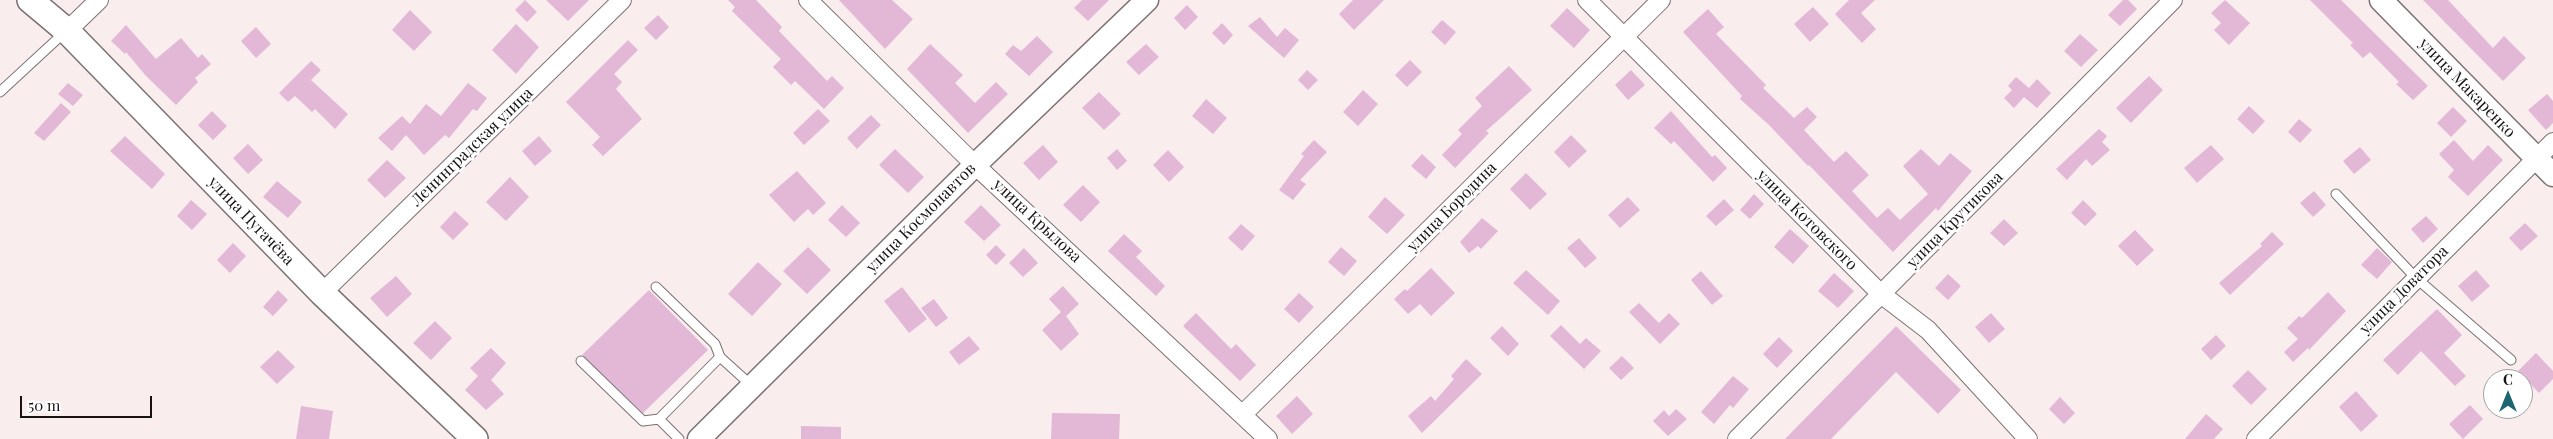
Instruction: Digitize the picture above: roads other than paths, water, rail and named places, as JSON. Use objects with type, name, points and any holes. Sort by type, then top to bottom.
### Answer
[{"type":"main road","name":"улица Пугачёва","points":[[30,0],[67,31],[322,294],[474,439]]},
{"type":"street","points":[[67,31],[99,0]]},
{"type":"street","name":"Ленинградская улица","points":[[322,294],[622,0]]},
{"type":"street","name":"улица Крылова","points":[[808,0],[976,165],[1268,439]]},
{"type":"street","name":"улица Космонавтов","points":[[699,439],[976,165],[1147,0]]},
{"type":"street","name":"улица Котовского","points":[[1587,0],[1881,294],[1928,330],[2028,439]]},
{"type":"street","name":"улица Бородина","points":[[1243,414],[1661,0]]},
{"type":"street","name":"улица Крутикова","points":[[1737,439],[2173,0]]},
{"type":"street","name":"улица Макаренко","points":[[2381,0],[2553,175]]},
{"type":"street","name":"улица Доватора","points":[[2256,439],[2553,142]]},
{"type":"lane","points":[[0,92],[67,31]]},
{"type":"lane","points":[[2336,194],[2416,278],[2511,360]]},
{"type":"lane","points":[[656,287],[715,344],[720,357],[752,386]]},
{"type":"lane","points":[[581,361],[643,421],[659,419],[720,357]]},
{"type":"lane","points":[[659,419],[679,439]]}]
